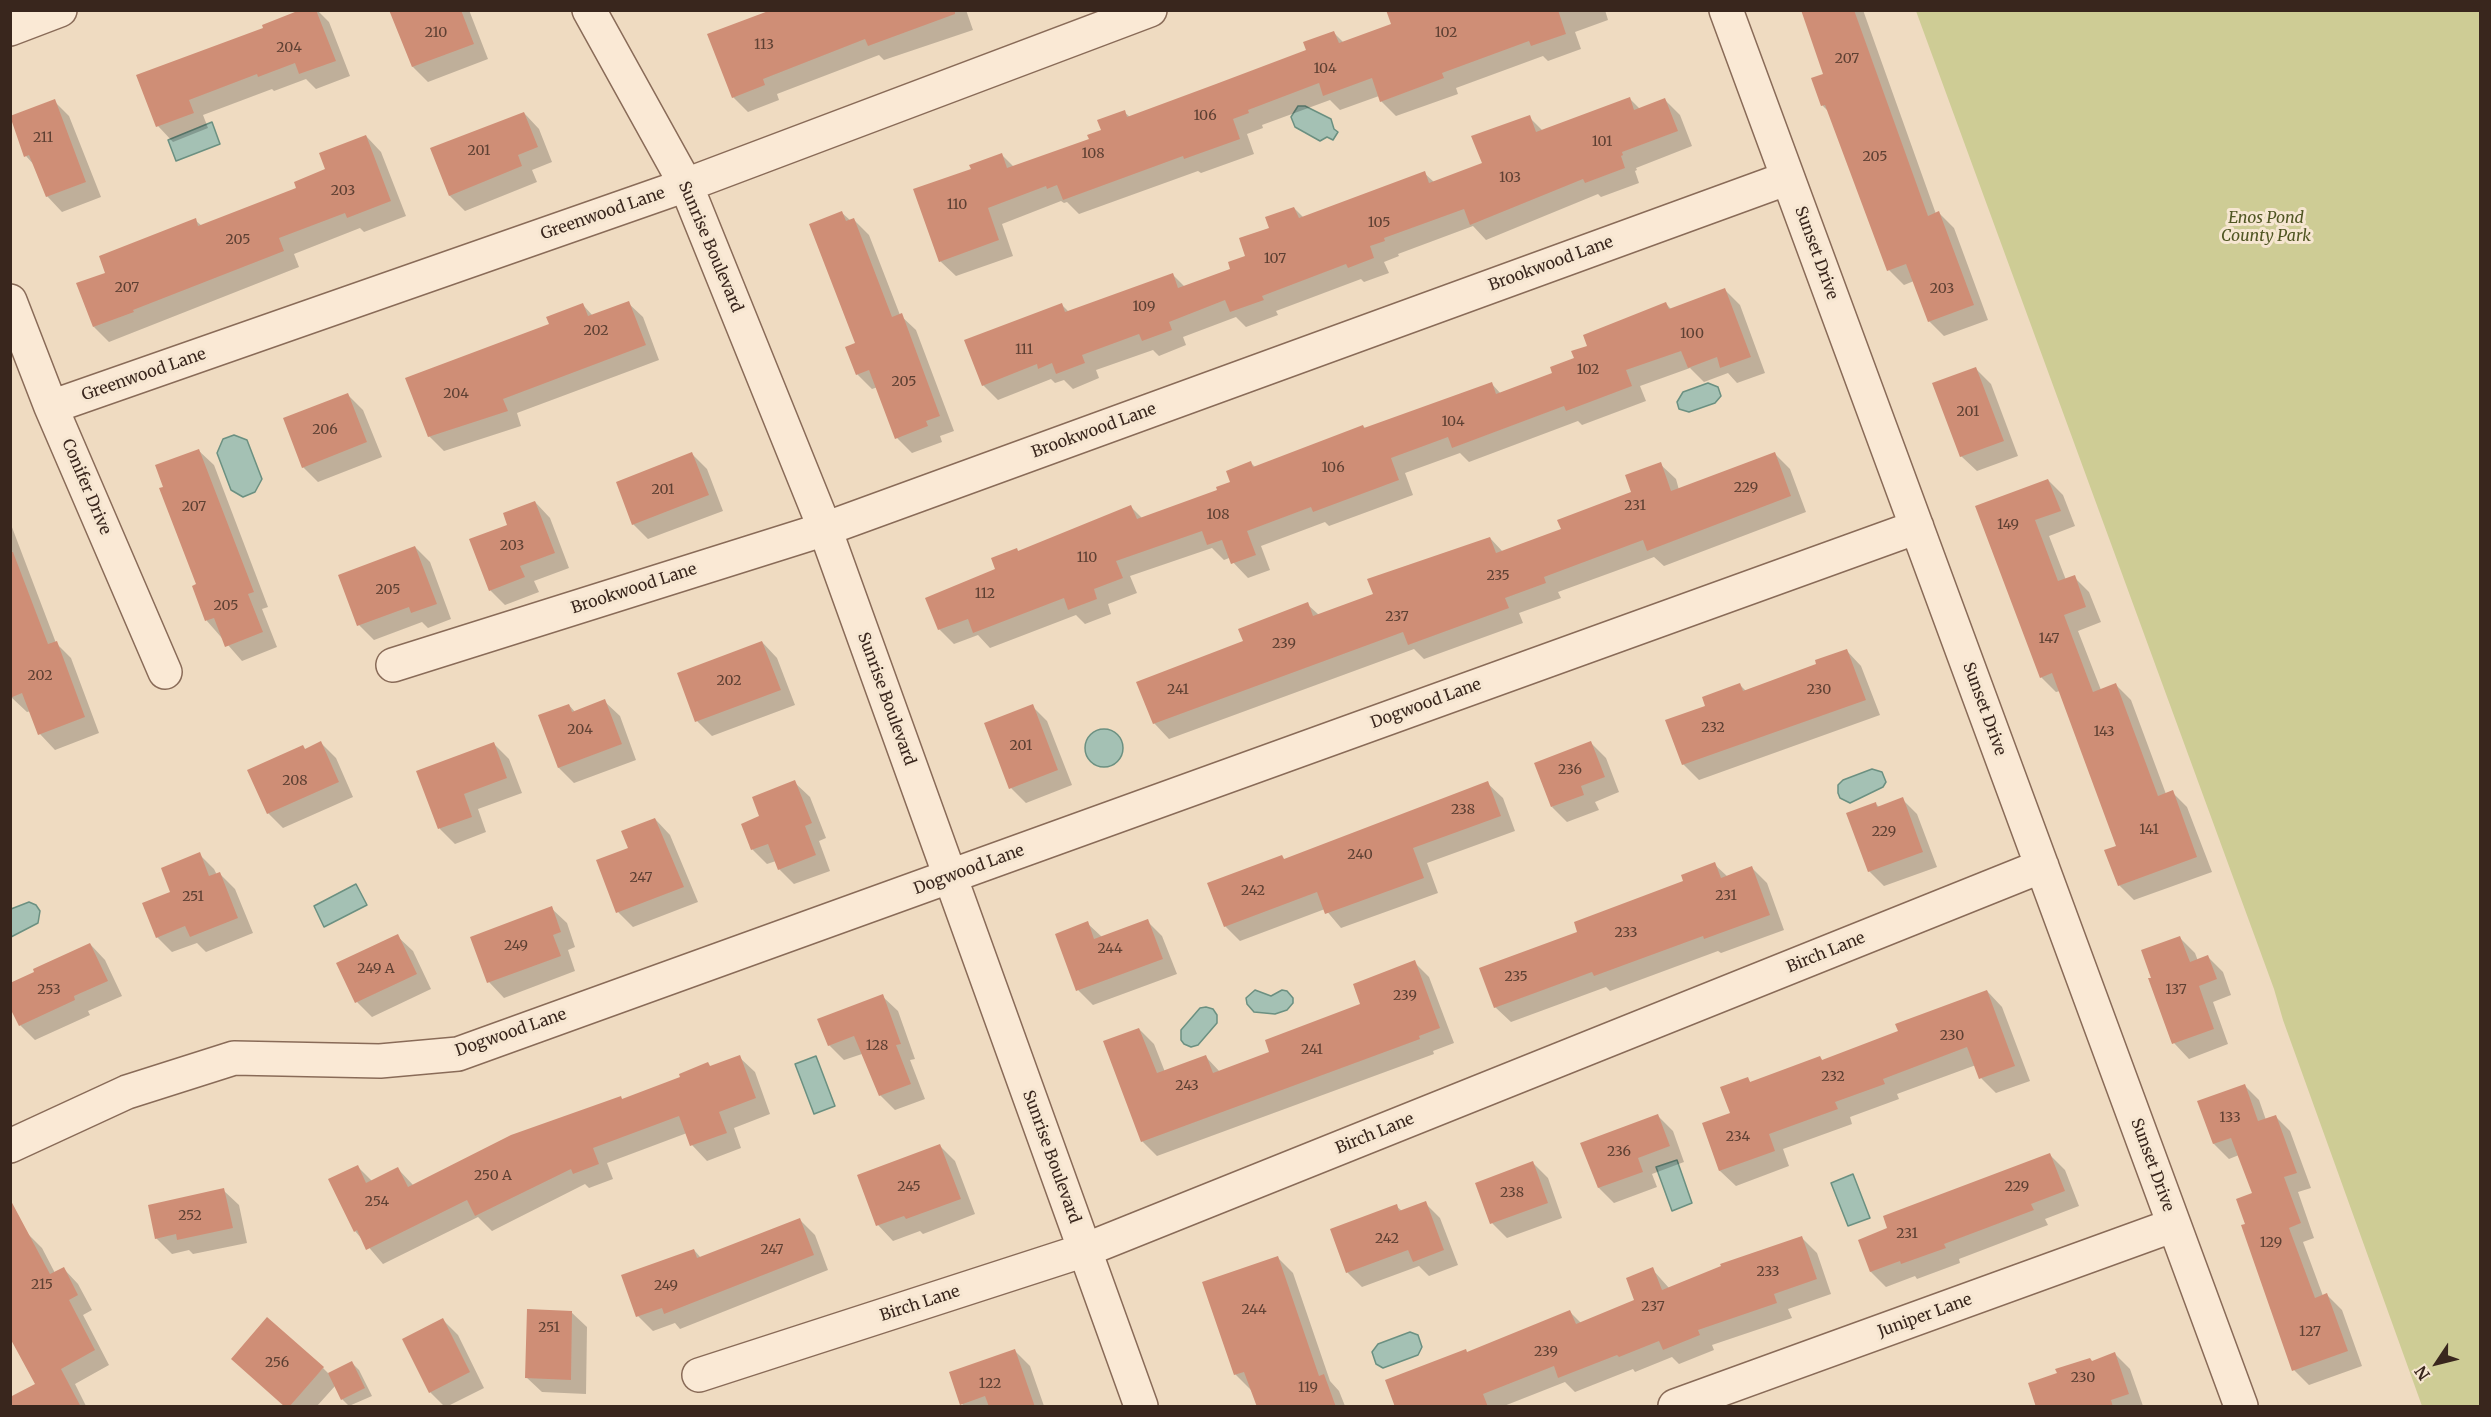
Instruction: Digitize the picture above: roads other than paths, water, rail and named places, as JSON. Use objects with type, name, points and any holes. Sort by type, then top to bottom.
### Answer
[{"type":"street","points":[[10,29],[60,10]]},
{"type":"street","name":"Sunrise Boulevard","points":[[589,10],[686,185],[825,529],[1141,1407]]},
{"type":"street","name":"Greenwood Lane","points":[[51,407],[686,185],[1150,10]]},
{"type":"street","name":"Sunset Drive","points":[[1726,10],[2241,1407]]},
{"type":"street","name":"Brookwood Lane","points":[[393,665],[825,529],[1788,178]]},
{"type":"street","name":"Conifer Drive","points":[[10,301],[51,407],[165,672]]},
{"type":"street","name":"Dogwood Lane","points":[[10,1146],[127,1092],[234,1059],[380,1061],[458,1054],[1917,526]]},
{"type":"street","name":"Birch Lane","points":[[699,1375],[1084,1250],[2042,866]]},
{"type":"street","name":"Juniper Lane","points":[[1675,1407],[2174,1225]]},
{"type":"park label","name":"Enos Pond County Park","points":[[2266,227]]}]
